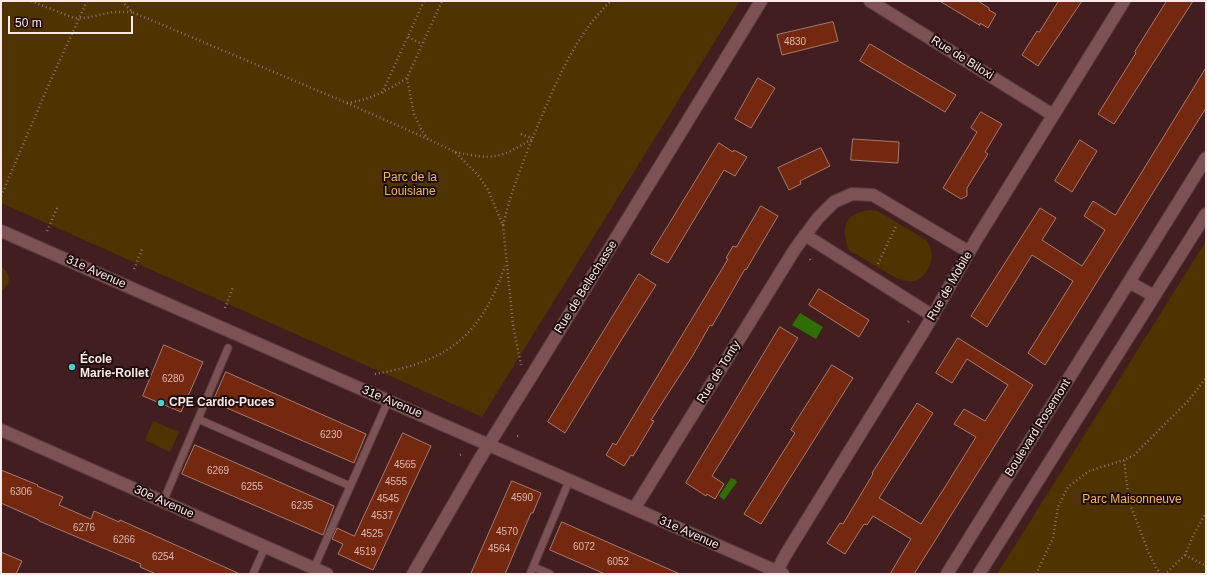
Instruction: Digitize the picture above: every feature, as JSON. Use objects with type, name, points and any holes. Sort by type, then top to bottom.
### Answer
[{"type":"street","name":"Rue de Bellechasse","points":[[413,574],[488,444],[761,1]]},
{"type":"street","name":"Rue de Biloxi","points":[[870,1],[1053,115]]},
{"type":"street","name":"Rue de Mobile","points":[[780,572],[786,554],[933,316],[969,252],[1124,1]]},
{"type":"street","name":"Boulevard Rosemont","points":[[947,574],[1206,158]]},
{"type":"street","name":"Rue de Tonty","points":[[634,509],[805,235],[818,218],[834,202],[852,194],[873,195],[969,252]]},
{"type":"street","points":[[979,574],[1206,214]]},
{"type":"street","name":"31e Avenue","points":[[1,231],[488,444],[569,481],[780,572]]},
{"type":"street","points":[[805,235],[933,316]]},
{"type":"street","points":[[1129,282],[1154,296]]},
{"type":"street","name":"30e Avenue","points":[[1,430],[327,574]]},
{"type":"lane","points":[[163,502],[228,348]]},
{"type":"lane","points":[[314,568],[388,401]]},
{"type":"lane","points":[[198,419],[350,486]]},
{"type":"lane","points":[[530,574],[569,481]]},
{"type":"lane","points":[[253,574],[265,547]]},
{"type":"lane","points":[[533,566],[550,574]]},
{"type":"path","points":[[31,1],[74,18],[113,12],[132,12],[347,103],[454,152],[492,158],[510,152],[532,138]]},
{"type":"path","points":[[1,196],[49,84],[87,1]]},
{"type":"path","points":[[122,1],[132,12]]},
{"type":"path","points":[[382,93],[424,1]]},
{"type":"path","points":[[428,139],[422,131],[414,114],[407,78],[442,1]]},
{"type":"path","points":[[522,365],[513,325],[506,264],[503,225],[508,203],[532,138],[570,56],[593,21],[611,1]]},
{"type":"path","points":[[408,37],[422,44]]},
{"type":"path","points":[[347,103],[367,99],[382,93],[407,78]]},
{"type":"path","points":[[521,134],[532,138]]},
{"type":"path","points":[[454,152],[478,175],[488,190],[503,225]]},
{"type":"path","points":[[47,231],[58,206]]},
{"type":"path","points":[[877,267],[897,223]]},
{"type":"path","points":[[134,269],[143,247]]},
{"type":"path","points":[[374,374],[422,362],[443,353],[464,338],[490,303],[506,264]]},
{"type":"path","points":[[224,308],[233,287]]},
{"type":"path","points":[[1036,574],[1053,538],[1058,507],[1068,487],[1089,471],[1124,460],[1134,455],[1188,401],[1206,378]]},
{"type":"path","points":[[1124,460],[1129,501],[1148,552],[1156,568],[1161,574]]},
{"type":"path","points":[[1167,572],[1185,555],[1206,512]]},
{"type":"path","points":[[1185,555],[1206,566]]},
{"type":"green space","name":"Parc de la Louisiane","points":[[1,1],[740,1],[482,417],[1,203]]},
{"type":"green space","points":[[869,210],[878,211],[926,240],[930,246],[932,256],[929,267],[924,275],[918,280],[904,281],[890,275],[849,250],[845,235],[846,223],[854,215]]},
{"type":"green space","name":"Parc Maisonneuve","points":[[1206,241],[1206,574],[997,574]]},
{"type":"green space","points":[[1,266],[7,272],[9,279],[5,288],[1,291]]},
{"type":"green space","points":[[153,421],[179,432],[170,452],[145,440]]},
{"type":"shaded area","points":[[800,313],[823,327],[816,339],[792,325]]},
{"type":"shaded area","points":[[731,478],[737,482],[724,500],[719,496]]},
{"type":"building","points":[[940,1],[978,1],[996,14],[988,28],[980,23],[980,25]]},
{"type":"building","points":[[1059,1],[1082,1],[1038,66],[1022,55]]},
{"type":"building","points":[[1167,1],[1193,1],[1114,124],[1098,114]]},
{"type":"building","points":[[833,22],[838,41],[782,55],[777,35]]},
{"type":"building","points":[[870,44],[956,95],[945,112],[860,61]]},
{"type":"building","points":[[1206,68],[1206,108],[1045,365],[1028,353],[1073,281],[1032,255],[987,327],[971,316],[1040,208],[1056,218],[1042,240],[1082,266],[1105,230],[1084,216],[1093,201],[1115,215]]},
{"type":"building","points":[[758,78],[775,88],[751,128],[735,119]]},
{"type":"building","points":[[981,112],[1002,124],[985,152],[988,154],[967,188],[967,196],[961,199],[943,188],[977,132],[971,128]]},
{"type":"building","points":[[853,139],[899,142],[898,163],[851,160]]},
{"type":"building","points":[[1080,140],[1097,151],[1072,192],[1055,181]]},
{"type":"building","points":[[719,143],[733,152],[734,150],[747,157],[735,176],[724,170],[668,263],[651,254]]},
{"type":"building","points":[[821,148],[830,166],[800,181],[801,184],[789,190],[778,168]]},
{"type":"building","points":[[761,206],[778,216],[712,326],[710,325],[693,355],[651,420],[654,421],[633,456],[631,455],[624,466],[606,455],[613,443],[616,445],[728,259],[726,258],[733,246],[736,247]]},
{"type":"building","points":[[639,274],[656,285],[565,433],[548,422]]},
{"type":"building","points":[[819,289],[869,320],[859,337],[809,305]]},
{"type":"building","points":[[780,327],[798,338],[712,476],[724,484],[715,499],[707,494],[706,496],[686,483]]},
{"type":"building","points":[[958,338],[1033,385],[914,574],[890,574],[911,539],[873,516],[867,525],[864,524],[845,554],[827,543],[840,523],[843,524],[873,474],[872,473],[917,403],[933,413],[879,498],[921,524],[945,487],[976,437],[954,424],[964,409],[985,421],[1008,385],[967,359],[952,383],[936,373]]},
{"type":"building","points":[[164,345],[203,362],[181,412],[143,396]]},
{"type":"building","points":[[832,365],[853,378],[761,524],[744,514],[795,433],[791,430]]},
{"type":"building","points":[[226,372],[366,434],[354,463],[213,402]]},
{"type":"building","points":[[403,433],[431,446],[373,570],[338,554],[343,544],[332,539],[337,528],[354,536]]},
{"type":"building","points":[[195,445],[334,506],[323,535],[182,474]]},
{"type":"building","points":[[1,470],[63,497],[59,505],[91,519],[94,511],[119,522],[120,520],[240,574],[156,574],[140,567],[141,564],[39,521],[1,503]]},
{"type":"building","points":[[512,481],[541,493],[533,513],[531,513],[505,574],[471,574]]},
{"type":"building","points":[[562,522],[680,574],[605,574],[550,550]]},
{"type":"building","points":[[1,552],[22,561],[16,574],[1,574]]},
{"type":"place","name":"École Marie-Rollet","points":[[72,367]]},
{"type":"place","name":"CPE Cardio-Puces","points":[[161,403]]}]
